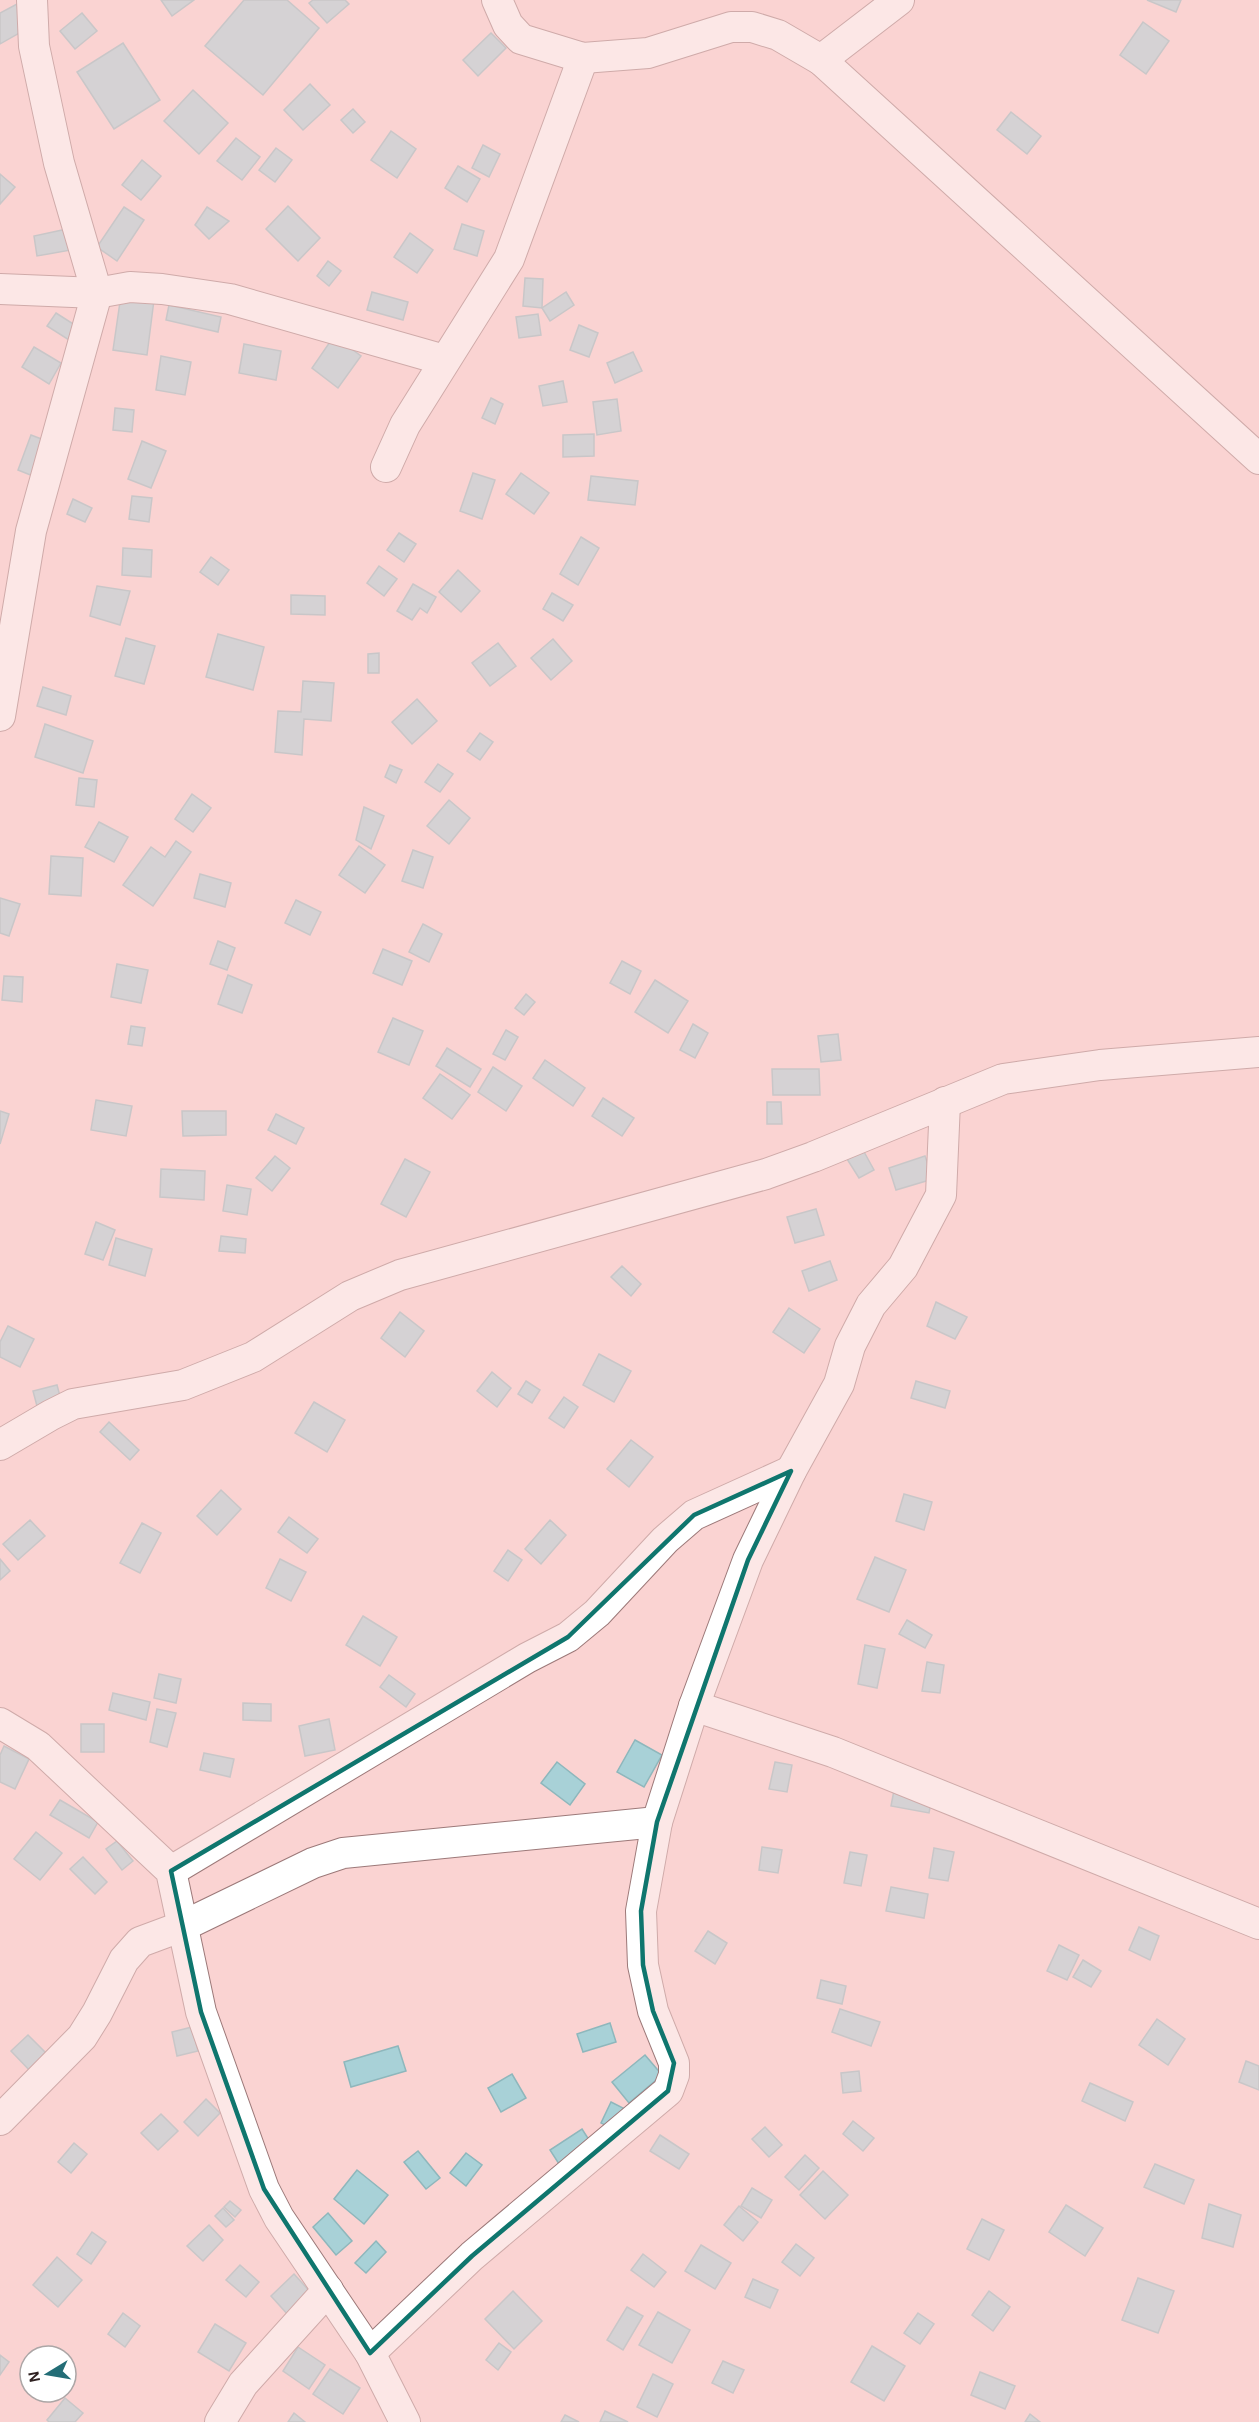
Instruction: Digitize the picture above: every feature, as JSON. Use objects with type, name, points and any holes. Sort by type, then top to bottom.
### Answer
[{"type":"street","points":[[0,716],[31,531],[97,293],[58,163],[34,46],[32,0]]},
{"type":"street","points":[[497,0],[508,25],[521,39],[583,58],[648,53],[731,27],[752,27],[778,35],[821,60],[1259,459]]},
{"type":"street","points":[[821,60],[899,0]]},
{"type":"street","points":[[386,467],[405,425],[509,259],[583,58]]},
{"type":"street","points":[[0,289],[97,293],[130,287],[162,289],[230,300],[444,360]]},
{"type":"street","points":[[0,1445],[74,1404],[183,1385],[253,1357],[350,1296],[400,1275],[766,1174],[813,1158],[1003,1079],[1054,1070],[1259,1052]]},
{"type":"street","points":[[370,2353],[472,2256],[668,2091],[674,2075],[674,2063],[653,2011],[643,1965],[641,1911],[657,1822],[694,1706],[748,1560],[839,1384],[850,1346],[871,1305],[903,1268],[941,1195],[945,1102]]},
{"type":"street","points":[[171,1871],[526,1658],[568,1637],[597,1613],[665,1540],[694,1515],[792,1471]]},
{"type":"street","points":[[694,1706],[833,1752],[1259,1924]]},
{"type":"street","points":[[0,1723],[38,1746],[171,1871],[207,2033],[264,2189],[279,2217],[370,2353],[405,2422]]},
{"type":"street","points":[[0,2120],[82,2037],[124,1960],[140,1942],[183,1926],[313,1863],[343,1853],[657,1822]]},
{"type":"street","points":[[220,2422],[243,2384],[328,2290]]},
{"type":"highlighted area","points":[[791,1471],[748,1560],[657,1822],[641,1911],[643,1965],[653,2011],[674,2063],[668,2091],[472,2256],[370,2353],[264,2189],[201,2012],[171,1871],[568,1637],[694,1515]]},
{"type":"building","points":[[161,0],[194,0],[172,16]]},
{"type":"building","points":[[244,0],[287,0],[319,28],[263,95],[205,46]]},
{"type":"building","points":[[313,0],[345,0],[349,4],[327,23],[309,3]]},
{"type":"building","points":[[1147,0],[1181,0],[1176,12]]},
{"type":"building","points":[[17,4],[30,27],[0,44],[0,13]]},
{"type":"building","points":[[82,13],[97,31],[75,49],[60,31]]},
{"type":"building","points":[[1143,22],[1169,41],[1146,74],[1120,55]]},
{"type":"building","points":[[491,33],[506,48],[478,76],[463,60]]},
{"type":"building","points":[[123,43],[160,100],[114,129],[77,72]]},
{"type":"building","points":[[310,84],[330,105],[303,130],[284,110]]},
{"type":"building","points":[[193,90],[228,123],[199,154],[164,121]]},
{"type":"building","points":[[353,109],[365,122],[353,133],[341,120]]},
{"type":"building","points":[[1011,112],[1041,136],[1027,154],[997,130]]},
{"type":"building","points":[[391,131],[416,149],[397,178],[371,160]]},
{"type":"building","points":[[236,138],[260,157],[242,180],[217,161]]},
{"type":"building","points":[[483,145],[500,154],[489,177],[472,168]]},
{"type":"building","points":[[276,148],[292,160],[275,182],[259,170]]},
{"type":"building","points":[[142,160],[161,176],[141,200],[122,185]]},
{"type":"building","points":[[458,166],[480,179],[467,202],[445,188]]},
{"type":"building","points":[[0,174],[15,187],[0,204]]},
{"type":"building","points":[[288,206],[320,238],[298,261],[266,229]]},
{"type":"building","points":[[124,207],[144,220],[117,261],[97,247]]},
{"type":"building","points":[[207,207],[229,221],[209,239],[195,225]]},
{"type":"building","points":[[462,224],[484,231],[477,256],[454,249]]},
{"type":"building","points":[[67,229],[71,250],[37,256],[34,236]]},
{"type":"building","points":[[410,233],[433,250],[417,273],[394,257]]},
{"type":"building","points":[[328,261],[341,271],[329,286],[317,276]]},
{"type":"building","points":[[525,278],[543,279],[542,308],[523,306]]},
{"type":"building","points":[[372,292],[408,302],[403,320],[367,310]]},
{"type":"building","points":[[566,292],[574,305],[550,321],[542,308]]},
{"type":"building","points":[[121,295],[154,300],[147,355],[113,350]]},
{"type":"building","points":[[169,305],[221,317],[218,332],[166,320]]},
{"type":"building","points":[[56,313],[78,327],[69,340],[47,326]]},
{"type":"building","points":[[538,314],[541,335],[519,338],[516,317]]},
{"type":"building","points":[[579,325],[598,333],[589,357],[570,350]]},
{"type":"building","points":[[334,336],[361,356],[338,388],[312,368]]},
{"type":"building","points":[[244,344],[281,351],[276,380],[239,373]]},
{"type":"building","points":[[34,347],[61,363],[49,384],[22,367]]},
{"type":"building","points":[[633,352],[642,371],[615,383],[607,363]]},
{"type":"building","points":[[161,356],[191,362],[185,395],[156,390]]},
{"type":"building","points":[[563,381],[567,402],[543,406],[539,386]]},
{"type":"building","points":[[491,398],[503,404],[495,424],[482,418]]},
{"type":"building","points":[[617,399],[621,431],[597,435],[593,402]]},
{"type":"building","points":[[115,408],[134,410],[132,432],[113,430]]},
{"type":"building","points":[[594,434],[594,456],[563,457],[563,435]]},
{"type":"building","points":[[31,435],[52,443],[38,478],[18,470]]},
{"type":"building","points":[[142,441],[166,451],[151,488],[128,479]]},
{"type":"building","points":[[473,473],[495,480],[482,519],[460,511]]},
{"type":"building","points":[[521,473],[549,493],[534,514],[506,494]]},
{"type":"building","points":[[591,476],[638,481],[635,505],[588,500]]},
{"type":"building","points":[[132,496],[152,498],[149,522],[129,519]]},
{"type":"building","points":[[73,499],[92,508],[85,522],[67,514]]},
{"type":"building","points":[[399,533],[416,544],[404,562],[387,550]]},
{"type":"building","points":[[581,537],[599,548],[578,585],[560,574]]},
{"type":"building","points":[[123,548],[152,550],[151,577],[122,575]]},
{"type":"building","points":[[211,557],[229,570],[218,585],[200,572]]},
{"type":"building","points":[[379,566],[397,579],[384,596],[367,583]]},
{"type":"building","points":[[458,570],[480,591],[461,612],[439,592]]},
{"type":"building","points":[[413,584],[436,597],[427,613],[420,608],[412,620],[397,611]]},
{"type":"building","points":[[97,586],[130,591],[120,625],[90,616]]},
{"type":"building","points":[[552,593],[573,605],[563,621],[543,609]]},
{"type":"building","points":[[291,595],[325,596],[325,615],[291,614]]},
{"type":"building","points":[[218,634],[264,647],[253,690],[206,677]]},
{"type":"building","points":[[126,638],[155,646],[144,684],[115,676]]},
{"type":"building","points":[[553,639],[572,661],[551,680],[531,658]]},
{"type":"building","points":[[498,643],[516,666],[490,686],[472,663]]},
{"type":"building","points":[[379,653],[379,673],[368,673],[368,654]]},
{"type":"building","points":[[303,681],[334,683],[331,721],[304,719],[302,755],[275,752],[278,711],[301,712]]},
{"type":"building","points":[[43,687],[71,696],[66,715],[37,706]]},
{"type":"building","points":[[417,699],[437,721],[412,744],[392,722]]},
{"type":"building","points":[[45,724],[93,741],[83,773],[35,757]]},
{"type":"building","points":[[480,733],[493,742],[480,760],[467,751]]},
{"type":"building","points":[[438,764],[453,774],[440,792],[425,782]]},
{"type":"building","points":[[390,765],[402,770],[396,783],[385,777]]},
{"type":"building","points":[[79,778],[97,780],[94,807],[76,805]]},
{"type":"building","points":[[192,794],[211,808],[193,832],[175,819]]},
{"type":"building","points":[[449,800],[470,818],[449,844],[427,826]]},
{"type":"building","points":[[364,807],[384,816],[371,849],[356,840]]},
{"type":"building","points":[[99,822],[128,837],[114,862],[85,847]]},
{"type":"building","points":[[176,841],[191,852],[153,906],[123,885],[151,847],[165,857]]},
{"type":"building","points":[[359,846],[385,865],[365,893],[339,875]]},
{"type":"building","points":[[413,850],[433,857],[423,888],[402,881]]},
{"type":"building","points":[[51,856],[83,858],[81,896],[49,894]]},
{"type":"building","points":[[200,874],[231,883],[225,907],[194,898]]},
{"type":"building","points":[[0,898],[20,904],[9,936],[0,933]]},
{"type":"building","points":[[296,900],[321,912],[310,935],[285,923]]},
{"type":"building","points":[[423,924],[442,934],[429,962],[409,952]]},
{"type":"building","points":[[218,941],[235,948],[227,970],[210,964]]},
{"type":"building","points":[[383,949],[412,961],[402,985],[373,973]]},
{"type":"building","points":[[622,961],[641,971],[630,994],[610,983]]},
{"type":"building","points":[[117,964],[148,970],[141,1003],[111,997]]},
{"type":"building","points":[[228,975],[252,985],[242,1013],[218,1004]]},
{"type":"building","points":[[4,976],[23,977],[22,1002],[2,1000]]},
{"type":"building","points":[[655,980],[688,1001],[668,1033],[635,1012]]},
{"type":"building","points":[[526,994],[535,1002],[524,1015],[515,1008]]},
{"type":"building","points":[[393,1018],[423,1031],[409,1065],[378,1052]]},
{"type":"building","points":[[693,1024],[708,1033],[695,1058],[680,1050]]},
{"type":"building","points":[[131,1026],[145,1028],[142,1046],[128,1044]]},
{"type":"building","points":[[506,1030],[518,1037],[505,1060],[493,1054]]},
{"type":"building","points":[[838,1034],[841,1060],[821,1062],[818,1036]]},
{"type":"building","points":[[447,1048],[481,1069],[470,1087],[436,1066]]},
{"type":"building","points":[[545,1060],[585,1088],[573,1106],[533,1078]]},
{"type":"building","points":[[493,1067],[522,1086],[506,1111],[478,1092]]},
{"type":"building","points":[[772,1069],[819,1069],[820,1095],[773,1095]]},
{"type":"building","points":[[440,1074],[470,1095],[452,1119],[423,1098]]},
{"type":"building","points":[[603,1098],[634,1118],[622,1136],[592,1116]]},
{"type":"building","points":[[96,1100],[132,1106],[126,1136],[91,1130]]},
{"type":"building","points":[[767,1102],[781,1102],[782,1124],[767,1124]]},
{"type":"building","points":[[0,1111],[9,1114],[0,1144]]},
{"type":"building","points":[[182,1111],[226,1111],[226,1135],[183,1136]]},
{"type":"building","points":[[276,1114],[304,1128],[296,1144],[268,1130]]},
{"type":"building","points":[[863,1150],[874,1170],[859,1178],[847,1159]]},
{"type":"building","points":[[275,1156],[290,1168],[272,1191],[256,1178]]},
{"type":"building","points":[[925,1156],[933,1179],[896,1190],[889,1168]]},
{"type":"building","points":[[405,1159],[430,1172],[406,1217],[381,1204]]},
{"type":"building","points":[[161,1169],[205,1171],[204,1200],[160,1197]]},
{"type":"building","points":[[227,1185],[251,1189],[247,1215],[223,1211]]},
{"type":"building","points":[[816,1209],[824,1235],[795,1243],[787,1217]]},
{"type":"building","points":[[96,1222],[115,1230],[103,1260],[85,1254]]},
{"type":"building","points":[[221,1236],[246,1239],[245,1253],[219,1251]]},
{"type":"building","points":[[116,1238],[152,1249],[145,1276],[109,1265]]},
{"type":"building","points":[[830,1261],[837,1280],[809,1291],[802,1271]]},
{"type":"building","points":[[622,1266],[641,1284],[631,1296],[611,1277]]},
{"type":"building","points":[[936,1302],[967,1317],[955,1339],[927,1326]]},
{"type":"building","points":[[789,1308],[820,1329],[804,1353],[773,1332]]},
{"type":"building","points":[[400,1312],[424,1331],[405,1357],[381,1338]]},
{"type":"building","points":[[8,1326],[34,1339],[20,1367],[0,1357],[0,1342]]},
{"type":"building","points":[[599,1354],[631,1371],[614,1402],[583,1385]]},
{"type":"building","points":[[492,1372],[511,1388],[497,1407],[477,1391]]},
{"type":"building","points":[[526,1381],[540,1390],[532,1403],[518,1394]]},
{"type":"building","points":[[916,1381],[950,1391],[945,1408],[911,1398]]},
{"type":"building","points":[[57,1385],[61,1400],[37,1406],[33,1391]]},
{"type":"building","points":[[564,1397],[578,1407],[564,1428],[549,1418]]},
{"type":"building","points":[[314,1402],[345,1420],[327,1452],[295,1433]]},
{"type":"building","points":[[109,1422],[139,1450],[130,1460],[100,1432]]},
{"type":"building","points":[[631,1440],[653,1457],[629,1487],[607,1469]]},
{"type":"building","points":[[221,1490],[241,1509],[217,1535],[197,1516]]},
{"type":"building","points":[[904,1494],[932,1502],[924,1530],[896,1521]]},
{"type":"building","points":[[289,1517],[318,1539],[307,1553],[278,1532]]},
{"type":"building","points":[[30,1520],[45,1536],[18,1560],[3,1544]]},
{"type":"building","points":[[550,1520],[566,1535],[541,1564],[525,1549]]},
{"type":"building","points":[[142,1523],[161,1533],[140,1573],[120,1563]]},
{"type":"building","points":[[508,1550],[522,1560],[508,1581],[494,1571]]},
{"type":"building","points":[[875,1557],[906,1570],[889,1612],[857,1599]]},
{"type":"building","points":[[0,1559],[10,1571],[0,1580]]},
{"type":"building","points":[[280,1559],[306,1572],[291,1601],[266,1588]]},
{"type":"building","points":[[363,1616],[397,1637],[380,1666],[346,1645]]},
{"type":"building","points":[[907,1620],[932,1635],[925,1648],[899,1634]]},
{"type":"building","points":[[865,1645],[885,1649],[877,1688],[858,1684]]},
{"type":"building","points":[[927,1662],[944,1665],[940,1693],[922,1691]]},
{"type":"building","points":[[159,1674],[181,1679],[176,1703],[154,1698]]},
{"type":"building","points":[[389,1675],[415,1694],[406,1707],[380,1687]]},
{"type":"building","points":[[113,1693],[150,1702],[146,1720],[109,1710]]},
{"type":"building","points":[[243,1703],[271,1704],[271,1721],[243,1720]]},
{"type":"building","points":[[157,1709],[176,1713],[167,1747],[150,1742]]},
{"type":"building","points":[[329,1719],[335,1750],[305,1756],[299,1726]]},
{"type":"building","points":[[81,1724],[104,1724],[104,1752],[81,1752]]},
{"type":"building","points":[[635,1740],[662,1755],[644,1787],[617,1772]]},
{"type":"building","points":[[4,1746],[29,1759],[15,1789],[0,1782],[0,1755]]},
{"type":"building","points":[[204,1753],[234,1759],[230,1777],[200,1770]]},
{"type":"building","points":[[557,1762],[585,1784],[570,1805],[541,1783]]},
{"type":"building","points":[[775,1762],[792,1765],[787,1792],[769,1789]]},
{"type":"building","points":[[895,1785],[933,1792],[929,1813],[891,1806]]},
{"type":"building","points":[[60,1800],[98,1822],[89,1838],[50,1815]]},
{"type":"building","points":[[36,1832],[62,1853],[40,1880],[14,1859]]},
{"type":"building","points":[[117,1841],[133,1861],[122,1870],[106,1849]]},
{"type":"building","points":[[762,1847],[782,1850],[778,1873],[759,1870]]},
{"type":"building","points":[[934,1848],[954,1852],[948,1881],[929,1878]]},
{"type":"building","points":[[850,1852],[867,1855],[861,1886],[844,1883]]},
{"type":"building","points":[[83,1857],[107,1882],[95,1894],[70,1869]]},
{"type":"building","points":[[891,1887],[928,1894],[924,1918],[886,1911]]},
{"type":"building","points":[[1139,1927],[1159,1936],[1150,1960],[1129,1950]]},
{"type":"building","points":[[708,1931],[727,1943],[715,1964],[695,1951]]},
{"type":"building","points":[[1059,1945],[1079,1955],[1067,1980],[1047,1971]]},
{"type":"building","points":[[1083,1960],[1101,1971],[1091,1987],[1073,1977]]},
{"type":"building","points":[[821,1980],[846,1986],[842,2004],[817,1998]]},
{"type":"building","points":[[840,2009],[880,2022],[871,2046],[832,2032]]},
{"type":"building","points":[[1157,2019],[1185,2039],[1168,2065],[1139,2045]]},
{"type":"building","points":[[610,2023],[616,2042],[583,2052],[577,2034]]},
{"type":"building","points":[[192,2027],[198,2051],[177,2056],[172,2032]]},
{"type":"building","points":[[28,2035],[50,2057],[33,2074],[11,2051]]},
{"type":"building","points":[[398,2046],[406,2071],[351,2087],[344,2062]]},
{"type":"building","points":[[645,2055],[662,2075],[629,2103],[612,2082]]},
{"type":"building","points":[[1246,2061],[1259,2066],[1259,2090],[1239,2082]]},
{"type":"building","points":[[859,2071],[861,2091],[843,2093],[841,2073]]},
{"type":"building","points":[[512,2074],[526,2098],[501,2112],[488,2088]]},
{"type":"building","points":[[1090,2083],[1133,2102],[1125,2121],[1082,2101]]},
{"type":"building","points":[[206,2099],[220,2113],[198,2136],[184,2122]]},
{"type":"building","points":[[611,2102],[625,2109],[615,2130],[601,2123]]},
{"type":"building","points":[[161,2114],[178,2131],[158,2150],[141,2133]]},
{"type":"building","points":[[853,2121],[874,2138],[863,2151],[843,2134]]},
{"type":"building","points":[[765,2127],[782,2145],[769,2157],[752,2139]]},
{"type":"building","points":[[582,2129],[591,2143],[559,2164],[550,2150]]},
{"type":"building","points":[[660,2135],[689,2154],[679,2169],[650,2151]]},
{"type":"building","points":[[74,2143],[87,2154],[71,2173],[58,2162]]},
{"type":"building","points":[[418,2151],[440,2178],[426,2189],[404,2162]]},
{"type":"building","points":[[466,2153],[482,2165],[466,2186],[450,2173]]},
{"type":"building","points":[[805,2155],[819,2168],[799,2190],[785,2177]]},
{"type":"building","points":[[1155,2164],[1194,2180],[1184,2204],[1144,2187]]},
{"type":"building","points":[[357,2170],[388,2195],[364,2224],[334,2199]]},
{"type":"building","points":[[823,2171],[848,2195],[825,2219],[800,2195]]},
{"type":"building","points":[[752,2188],[772,2200],[761,2218],[741,2206]]},
{"type":"building","points":[[230,2201],[241,2210],[235,2217],[224,2207]]},
{"type":"building","points":[[1209,2204],[1241,2215],[1233,2247],[1202,2238]]},
{"type":"building","points":[[1066,2205],[1103,2228],[1085,2256],[1049,2232]]},
{"type":"building","points":[[739,2206],[758,2222],[743,2241],[724,2225]]},
{"type":"building","points":[[223,2208],[234,2220],[226,2227],[215,2216]]},
{"type":"building","points":[[328,2213],[352,2241],[336,2255],[313,2227]]},
{"type":"building","points":[[982,2219],[1004,2230],[989,2260],[967,2249]]},
{"type":"building","points":[[209,2225],[223,2240],[203,2261],[187,2246]]},
{"type":"building","points":[[92,2232],[106,2242],[91,2264],[77,2254]]},
{"type":"building","points":[[376,2241],[386,2252],[366,2273],[355,2263]]},
{"type":"building","points":[[796,2244],[814,2258],[800,2276],[782,2262]]},
{"type":"building","points":[[701,2245],[731,2263],[715,2289],[685,2271]]},
{"type":"building","points":[[643,2254],[666,2272],[654,2287],[631,2270]]},
{"type":"building","points":[[57,2257],[82,2280],[58,2307],[33,2285]]},
{"type":"building","points":[[240,2265],[259,2282],[246,2297],[226,2280]]},
{"type":"building","points":[[294,2274],[313,2295],[289,2316],[271,2296]]},
{"type":"building","points":[[1138,2278],[1174,2291],[1158,2333],[1122,2320]]},
{"type":"building","points":[[753,2279],[778,2290],[770,2308],[745,2297]]},
{"type":"building","points":[[513,2291],[542,2321],[514,2349],[485,2319]]},
{"type":"building","points":[[989,2291],[1010,2307],[993,2331],[972,2315]]},
{"type":"building","points":[[627,2307],[643,2316],[623,2350],[607,2340]]},
{"type":"building","points":[[658,2312],[690,2330],[672,2363],[639,2345]]},
{"type":"building","points":[[123,2313],[140,2326],[125,2347],[108,2334]]},
{"type":"building","points":[[918,2313],[934,2324],[920,2344],[904,2333]]},
{"type":"building","points":[[215,2324],[246,2343],[229,2371],[198,2352]]},
{"type":"building","points":[[499,2343],[511,2352],[498,2370],[486,2360]]},
{"type":"building","points":[[872,2346],[905,2366],[884,2401],[851,2382]]},
{"type":"building","points":[[298,2347],[325,2365],[309,2389],[283,2371]]},
{"type":"building","points":[[0,2355],[9,2362],[0,2375]]},
{"type":"building","points":[[723,2361],[744,2370],[733,2393],[712,2383]]},
{"type":"building","points":[[330,2369],[360,2388],[343,2414],[313,2394]]},
{"type":"building","points":[[980,2372],[1015,2386],[1005,2409],[971,2395]]},
{"type":"building","points":[[653,2374],[673,2384],[657,2417],[637,2407]]},
{"type":"building","points":[[60,2404],[72,2404],[83,2413],[75,2422],[49,2422],[47,2420]]},
{"type":"building","points":[[605,2411],[628,2422],[600,2422]]},
{"type":"building","points":[[294,2413],[305,2422],[288,2422]]},
{"type":"building","points":[[1030,2414],[1040,2422],[1025,2422]]},
{"type":"building","points":[[565,2415],[579,2422],[561,2422]]}]
